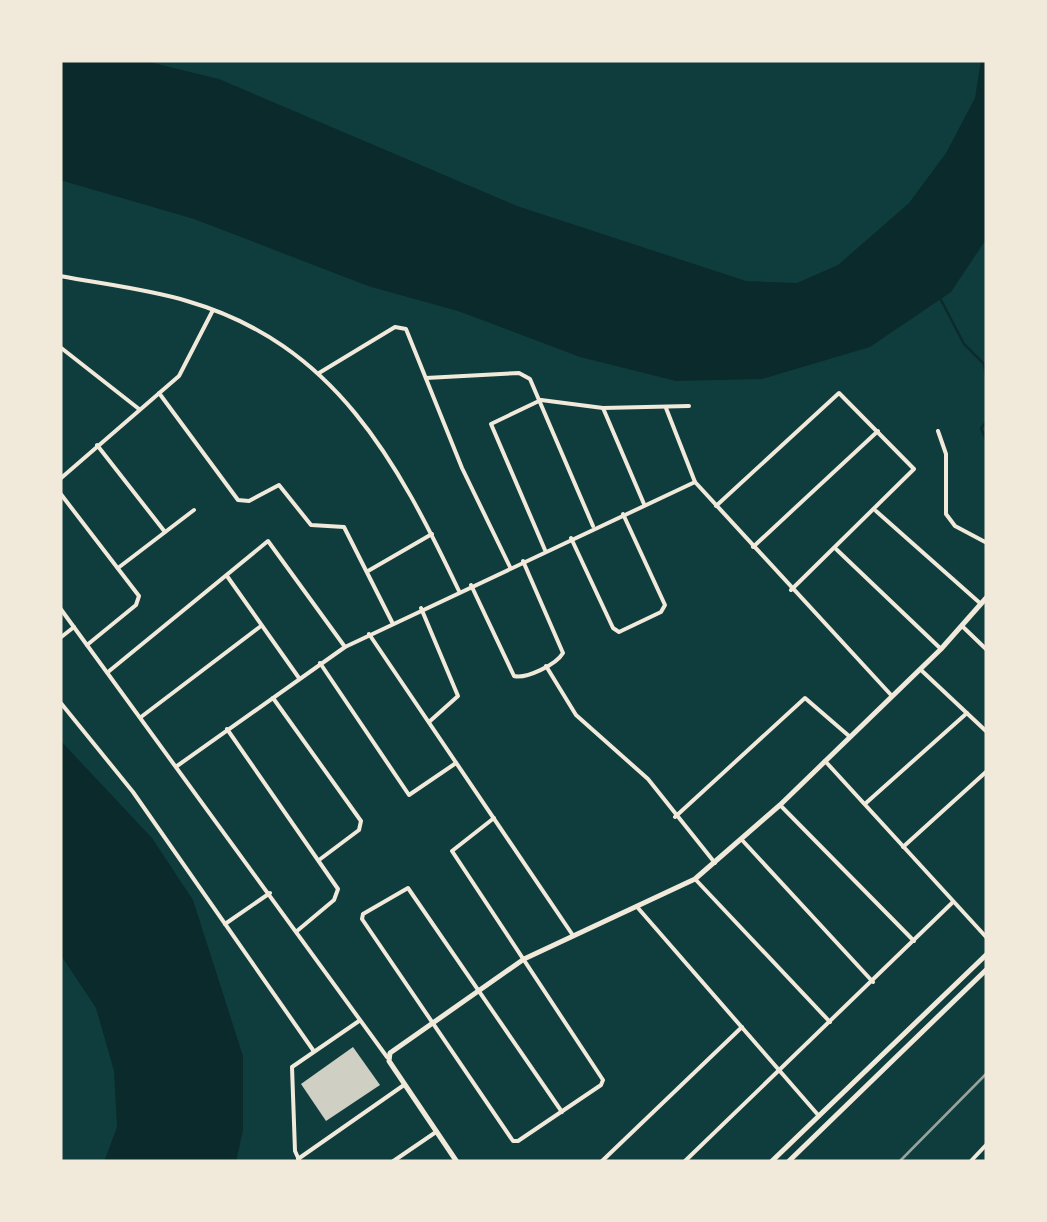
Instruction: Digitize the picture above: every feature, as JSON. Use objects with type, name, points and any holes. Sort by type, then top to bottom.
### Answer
[{"type":"main road","points":[[456,1162],[387,1058],[394,1049],[524,959],[572,934],[638,908],[715,863],[941,649],[987,597]]},
{"type":"main road","points":[[771,1162],[987,954]]},
{"type":"main road","points":[[788,1162],[987,968]]},
{"type":"street","points":[[60,276],[187,300],[276,338],[319,373],[393,466],[459,591]]},
{"type":"street","points":[[60,479],[184,370],[214,310]]},
{"type":"street","points":[[319,373],[334,360],[401,326],[510,567]]},
{"type":"street","points":[[60,347],[139,410]]},
{"type":"street","points":[[426,378],[519,373],[530,380],[594,528]]},
{"type":"street","points":[[716,506],[838,392],[880,430],[915,472],[791,590]]},
{"type":"street","points":[[159,393],[238,500],[249,500],[278,485],[311,525],[344,527],[392,623]]},
{"type":"street","points":[[545,550],[491,424],[541,400],[603,408],[689,406]]},
{"type":"street","points":[[603,408],[644,504]]},
{"type":"street","points":[[666,408],[695,482],[892,696]]},
{"type":"street","points":[[753,547],[880,430]]},
{"type":"street","points":[[938,431],[946,454],[946,514],[955,526],[987,544]]},
{"type":"street","points":[[97,445],[165,532]]},
{"type":"street","points":[[176,766],[346,646],[695,482]]},
{"type":"street","points":[[60,493],[139,601],[88,644]]},
{"type":"street","points":[[118,568],[194,510]]},
{"type":"street","points":[[876,511],[981,604]]},
{"type":"street","points":[[571,538],[616,632],[661,612],[665,605],[623,514]]},
{"type":"street","points":[[368,571],[432,534]]},
{"type":"street","points":[[108,672],[268,541],[346,646]]},
{"type":"street","points":[[836,548],[941,649]]},
{"type":"street","points":[[471,585],[517,679],[546,666],[563,653],[522,561]]},
{"type":"street","points":[[227,576],[299,678]]},
{"type":"street","points":[[60,608],[387,1058]]},
{"type":"street","points":[[422,608],[458,696],[429,722]]},
{"type":"street","points":[[60,638],[74,626]]},
{"type":"street","points":[[141,717],[261,626]]},
{"type":"street","points":[[962,626],[987,650]]},
{"type":"street","points":[[369,634],[572,934]]},
{"type":"street","points":[[320,664],[410,795],[457,762]]},
{"type":"street","points":[[546,666],[567,704],[648,779],[715,863]]},
{"type":"street","points":[[920,668],[987,732]]},
{"type":"street","points":[[273,697],[361,821],[359,830],[319,860]]},
{"type":"street","points":[[676,817],[805,698],[849,736]]},
{"type":"street","points":[[60,702],[132,792],[313,1050]]},
{"type":"street","points":[[864,804],[967,713]]},
{"type":"street","points":[[227,729],[338,893],[297,931]]},
{"type":"street","points":[[824,761],[987,938]]},
{"type":"street","points":[[903,847],[987,771]]},
{"type":"street","points":[[780,805],[914,941]]},
{"type":"street","points":[[494,818],[452,851],[604,1080],[562,1112],[513,1141],[361,916],[408,888],[562,1112]]},
{"type":"street","points":[[742,840],[873,982]]},
{"type":"street","points":[[695,878],[830,1022]]},
{"type":"street","points":[[225,924],[270,893]]},
{"type":"street","points":[[684,1162],[953,902]]},
{"type":"street","points":[[638,908],[820,1116]]},
{"type":"street","points":[[299,1161],[290,1071],[313,1050],[359,1020]]},
{"type":"street","points":[[601,1162],[743,1026]]},
{"type":"street","points":[[299,1161],[404,1084]]},
{"type":"street","points":[[392,1162],[436,1132]]},
{"type":"street","points":[[970,1162],[987,1144]]},
{"type":"water","points":[[60,60],[141,60],[219,79],[517,206],[746,281],[797,283],[838,265],[909,203],[946,153],[975,98],[981,60],[987,60],[987,238],[951,292],[870,347],[762,379],[676,381],[580,357],[458,311],[368,286],[194,219],[60,180]]},
{"type":"water","points":[[60,740],[152,838],[193,900],[243,1056],[243,1130],[236,1162],[104,1162],[117,1127],[114,1071],[96,1008],[60,954]]},
{"type":"building","points":[[353,1047],[380,1085],[326,1121],[301,1084]]},
{"type":"waterway","points":[[940,298],[964,344],[984,364],[987,382]]},
{"type":"waterway","points":[[987,421],[981,428],[987,442]]},
{"type":"railway","points":[[899,1162],[987,1073]]}]
